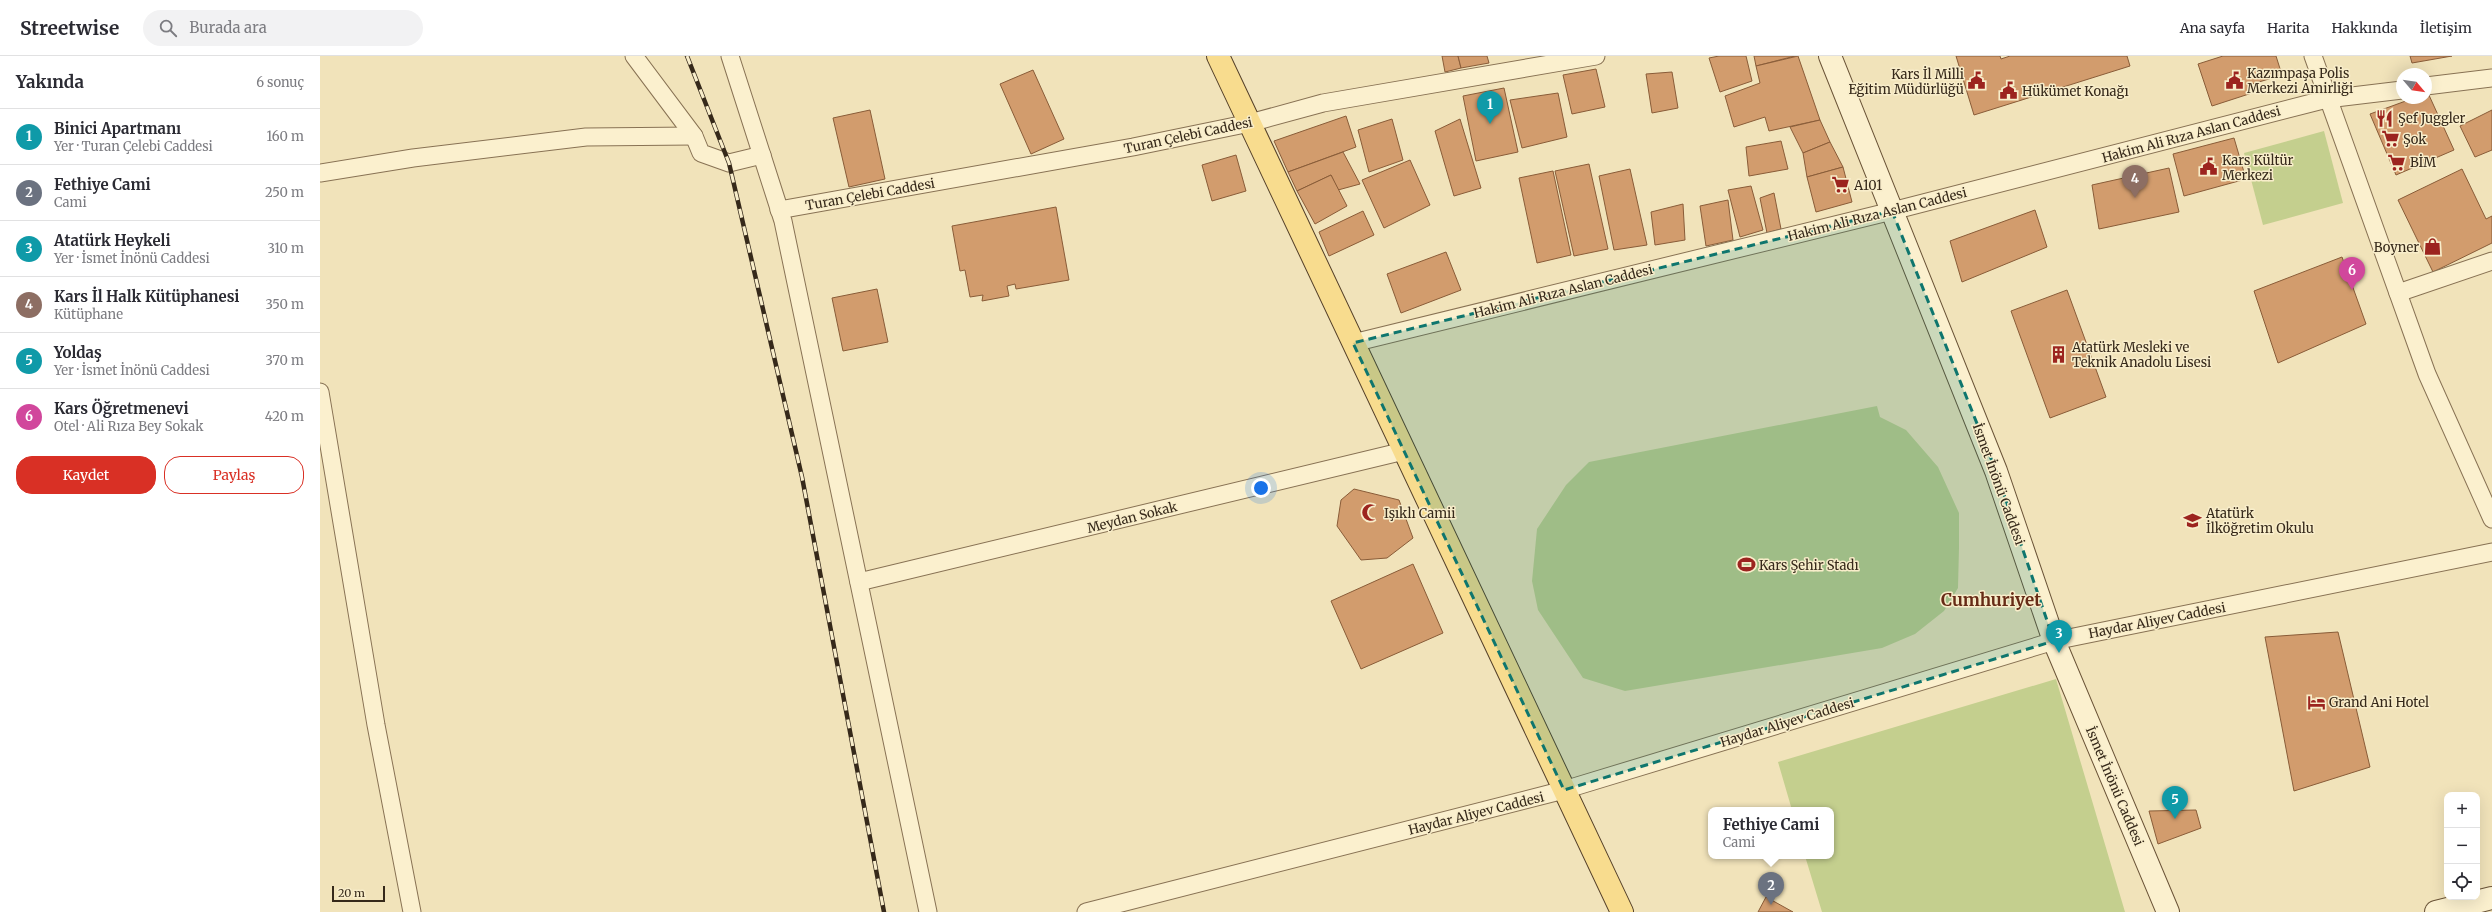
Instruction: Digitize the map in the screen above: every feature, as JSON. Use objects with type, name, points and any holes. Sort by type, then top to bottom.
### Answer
[{"type":"main road","points":[[1218,56],[1622,912]]},
{"type":"main road","name":"İsmet İnönü Caddesi","points":[[1830,56],[1996,471],[2054,641],[2168,912]]},
{"type":"main road","points":[[2436,912],[2492,898]]},
{"type":"street","points":[[634,56],[694,136],[701,153],[729,163],[762,155]]},
{"type":"street","points":[[730,56],[779,210],[928,912]]},
{"type":"street","name":"Turan Çelebi Caddesi","points":[[779,210],[1133,147],[1250,123],[1323,103],[1596,56]]},
{"type":"street","points":[[2313,56],[2327,99],[2427,374],[2492,519]]},
{"type":"street","points":[[2432,85],[2492,78]]},
{"type":"street","name":"Hakim Ali Rıza Aslan Caddesi","points":[[1353,343],[1892,211],[2327,99],[2396,91]]},
{"type":"street","points":[[320,173],[413,158],[586,137],[694,136]]},
{"type":"street","points":[[2398,293],[2492,261]]},
{"type":"street","points":[[320,392],[376,725],[412,912]]},
{"type":"street","name":"Meydan Sokak","points":[[859,582],[1404,451]]},
{"type":"street","name":"Haydar Aliyev Caddesi","points":[[1086,912],[1564,790],[2054,641],[2492,552]]},
{"type":"highlighted area","points":[[1892,211],[1996,471],[2054,641],[1564,790],[1353,343]]},
{"type":"green space","points":[[2324,131],[2343,203],[2263,225],[2244,153]]},
{"type":"green space","name":"Kars Şehir Stadı","points":[[1877,406],[1880,417],[1906,430],[1938,467],[1959,513],[1958,588],[1944,611],[1915,634],[1882,648],[1625,691],[1583,678],[1538,610],[1532,581],[1537,529],[1566,485],[1589,462]]},
{"type":"green space","points":[[2056,679],[2125,912],[1822,912],[1806,859],[1834,859],[1834,807],[1791,807],[1778,762]]},
{"type":"building","points":[[1442,56],[1458,56],[1461,68],[1445,72]]},
{"type":"building","points":[[1458,56],[1487,56],[1489,63],[1461,68]]},
{"type":"building","points":[[1719,56],[1746,56],[1752,81],[1720,92],[1709,58]]},
{"type":"building","points":[[1754,56],[1795,56],[1756,66]]},
{"type":"building","points":[[1798,56],[1820,120],[1769,131],[1765,117],[1734,127],[1725,96],[1760,83],[1756,66]]},
{"type":"building","name":"Hükümet Konağı","points":[[1956,56],[2000,56],[2001,59],[2010,56],[2127,56],[2130,66],[1974,115]]},
{"type":"building","name":"Kazımpaşa Polis Merkezi Amirliği","points":[[2223,56],[2276,56],[2282,75],[2249,85],[2252,93],[2212,106],[2198,64]]},
{"type":"building","points":[[2410,56],[2452,56],[2412,63]]},
{"type":"building","points":[[1596,69],[1605,107],[1572,114],[1563,75]]},
{"type":"building","points":[[1033,70],[1064,139],[1031,154],[1000,84]]},
{"type":"building","points":[[1672,72],[1678,108],[1652,113],[1646,74]]},
{"type":"building","points":[[1504,88],[1518,152],[1476,161],[1463,96]]},
{"type":"building","points":[[1558,93],[1567,137],[1522,148],[1510,100]]},
{"type":"building","points":[[2432,102],[2454,150],[2396,175],[2370,114],[2398,104],[2432,104]]},
{"type":"building","points":[[870,110],[885,179],[849,187],[833,118]]},
{"type":"building","points":[[2492,110],[2492,150],[2475,157],[2460,126]]},
{"type":"building","points":[[1346,116],[1356,147],[1288,172],[1274,141]]},
{"type":"building","points":[[1392,119],[1403,160],[1369,172],[1358,130]]},
{"type":"building","points":[[1460,119],[1481,188],[1454,196],[1435,131]]},
{"type":"building","points":[[1820,120],[1830,142],[1803,153],[1790,127]]},
{"type":"building","name":"Kars Kültür Merkezi","points":[[2234,138],[2246,179],[2184,196],[2173,154]]},
{"type":"building","points":[[1781,141],[1788,169],[1749,176],[1746,147]]},
{"type":"building","points":[[1830,142],[1843,167],[1807,177],[1803,153]]},
{"type":"building","points":[[1343,152],[1360,184],[1338,190],[1331,175],[1297,191],[1288,172]]},
{"type":"building","points":[[1236,155],[1246,191],[1212,201],[1202,165]]},
{"type":"building","points":[[1410,160],[1430,205],[1384,228],[1362,180]]},
{"type":"building","points":[[1589,164],[1608,249],[1574,256],[1555,171]]},
{"type":"building","points":[[1843,167],[1852,202],[1816,212],[1807,177]]},
{"type":"building","points":[[2169,168],[2179,212],[2099,229],[2092,185]]},
{"type":"building","points":[[1630,169],[1647,245],[1614,250],[1599,176]]},
{"type":"building","points":[[2462,169],[2486,219],[2492,216],[2492,243],[2433,272],[2398,200]]},
{"type":"building","points":[[1553,171],[1571,255],[1537,263],[1519,178]]},
{"type":"building","points":[[1331,175],[1347,206],[1315,224],[1297,191]]},
{"type":"building","points":[[1751,186],[1763,230],[1740,237],[1728,190]]},
{"type":"building","points":[[1774,193],[1781,229],[1767,233],[1760,198]]},
{"type":"building","points":[[1728,200],[1733,240],[1706,246],[1700,206]]},
{"type":"building","points":[[1683,204],[1685,240],[1655,245],[1651,212]]},
{"type":"building","points":[[1056,207],[1069,280],[1016,289],[1015,284],[1007,286],[1009,296],[982,301],[983,295],[970,297],[965,270],[960,271],[952,226]]},
{"type":"building","points":[[2035,210],[2047,247],[1962,282],[1950,241]]},
{"type":"building","points":[[1363,211],[1374,235],[1329,256],[1319,232]]},
{"type":"building","points":[[1446,252],[1461,290],[1401,313],[1387,274]]},
{"type":"building","points":[[2342,257],[2366,324],[2278,363],[2254,291]]},
{"type":"building","points":[[877,289],[888,342],[843,351],[832,298]]},
{"type":"building","name":"Atatürk Mesleki ve Teknik Anadolu Lisesi","points":[[2067,290],[2106,397],[2050,418],[2011,311]]},
{"type":"building","name":"Işıklı Camii","points":[[1354,489],[1399,500],[1413,538],[1387,558],[1361,560],[1337,526],[1341,500]]},
{"type":"building","points":[[1413,564],[1443,633],[1361,669],[1331,601]]},
{"type":"building","name":"Grand Ani Hotel","points":[[2338,632],[2370,767],[2294,791],[2265,637]]},
{"type":"building","points":[[2196,810],[2201,828],[2158,844],[2149,811]]},
{"type":"building","points":[[1766,897],[1793,912],[1758,912]]},
{"type":"railway","points":[[687,56],[729,163],[802,477],[884,912]]},
{"type":"place","name":"Kazımpaşa Polis Merkezi Amirliği","points":[[2234,80]]},
{"type":"place","name":"Kars İl Milli Eğitim Müdürlüğü","points":[[1977,81]]},
{"type":"place","name":"Hükümet Konağı","points":[[2009,91]]},
{"type":"place","name":"Şef Juggler","points":[[2385,118]]},
{"type":"place","name":"Binici Apartmanı","points":[[1490,124]]},
{"type":"place","name":"Şok","points":[[2390,139]]},
{"type":"place","name":"BİM","points":[[2397,162]]},
{"type":"place","name":"Kars Kültür Merkezi","points":[[2209,167]]},
{"type":"place","name":"A101","points":[[1841,185]]},
{"type":"place","name":"Kars İl Halk Kütüphanesi","points":[[2135,198]]},
{"type":"place","name":"Boyner","points":[[2432,247]]},
{"type":"place","name":"Kars Öğretmenevi","points":[[2352,290]]},
{"type":"place","name":"Atatürk Mesleki ve Teknik Anadolu Lisesi","points":[[2059,354]]},
{"type":"place","name":"Işıklı Camii","points":[[1371,513]]},
{"type":"place","name":"Atatürk İlköğretim Okulu","points":[[2193,520]]},
{"type":"place","name":"Kars Şehir Stadı","points":[[1746,565]]},
{"type":"place","name":"Atatürk Heykeli","points":[[2059,653]]},
{"type":"place","name":"Grand Ani Hotel","points":[[2316,702]]},
{"type":"place","name":"Yoldaş","points":[[2175,819]]},
{"type":"place","name":"Fethiye Cami","points":[[1771,905]]},
{"type":"district","name":"Cumhuriyet","points":[[1991,600]]}]
